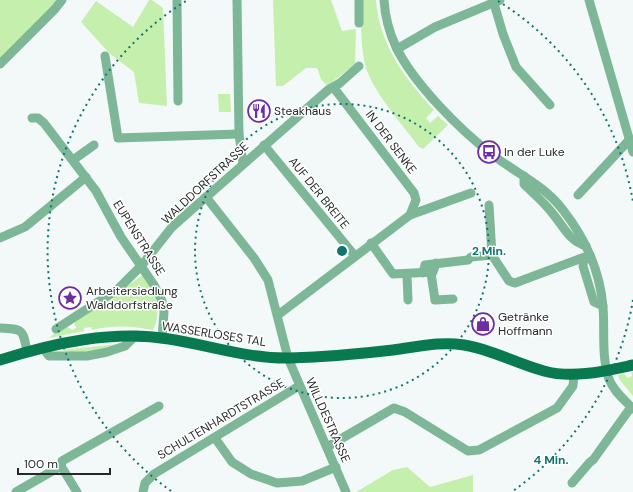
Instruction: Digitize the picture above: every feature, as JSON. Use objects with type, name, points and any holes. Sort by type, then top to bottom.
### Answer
[{"type":"main road","name":"WASSERLOSES TAL","points":[[0,360],[43,348],[104,337],[136,335],[162,338],[238,352],[288,358],[344,355],[442,344],[463,345],[480,348],[545,372],[574,374],[633,365]]},
{"type":"street","points":[[0,64],[55,9],[62,0]]},
{"type":"street","points":[[177,0],[178,101]]},
{"type":"street","points":[[237,0],[239,134],[243,164]]},
{"type":"street","points":[[359,0],[359,23]]},
{"type":"street","points":[[384,0],[386,20],[397,49],[427,92],[450,116],[495,156],[524,176],[524,184],[553,214],[569,237],[577,243],[586,246],[587,256],[583,266],[594,302],[603,306],[607,370],[613,387],[632,408],[593,460],[572,482]]},
{"type":"street","points":[[589,0],[633,152]]},
{"type":"street","points":[[397,49],[436,27],[496,1],[503,34],[516,67],[550,105]]},
{"type":"street","points":[[105,56],[118,138],[239,134]]},
{"type":"street","name":"WALDDORFSTRASSE","points":[[56,329],[71,324],[118,289],[142,265],[172,228],[264,145],[328,90],[334,88],[359,66]]},
{"type":"street","name":"IN DER SENKE","points":[[334,88],[414,193],[416,200],[410,215]]},
{"type":"street","name":"EUPENSTRASSE","points":[[32,118],[38,118],[44,123],[86,177],[96,191],[121,237],[154,284],[162,301],[164,312],[162,338]]},
{"type":"street","points":[[578,195],[630,139]]},
{"type":"street","points":[[73,160],[94,145]]},
{"type":"street","name":"AUF DER BREITE","points":[[264,145],[355,256]]},
{"type":"street","points":[[0,238],[25,228],[86,177]]},
{"type":"street","points":[[278,315],[410,215],[471,193]]},
{"type":"street","name":"WILLDESTRASSE","points":[[206,197],[254,258],[268,280],[288,358],[346,492]]},
{"type":"street","points":[[489,205],[492,255],[510,280],[515,283],[587,256]]},
{"type":"street","points":[[371,244],[390,272],[406,275],[427,273]]},
{"type":"street","points":[[453,299],[435,300],[425,265],[468,260],[471,257],[492,255]]},
{"type":"street","points":[[406,275],[408,300]]},
{"type":"street","points":[[0,328],[18,329],[22,331],[25,337],[27,352]]},
{"type":"street","points":[[43,348],[49,356],[87,356],[125,346],[136,335]]},
{"type":"street","points":[[327,447],[394,408],[405,412],[468,451],[479,450],[488,447],[557,408],[573,386],[574,374]]},
{"type":"street","name":"SCHULTENHARDTSTRASSE","points":[[143,492],[145,483],[154,474],[299,386]]},
{"type":"street","points":[[16,492],[61,466],[62,461],[159,406]]},
{"type":"street","points":[[215,438],[232,462],[251,474],[277,483],[302,481],[336,466]]},
{"type":"street","points":[[61,466],[77,492]]},
{"type":"green space","points":[[0,0],[61,0],[0,63]]},
{"type":"green space","points":[[149,0],[152,0],[163,8],[167,106],[139,103],[134,72],[109,53],[81,22],[96,1],[133,27]]},
{"type":"green space","points":[[273,0],[331,0],[342,31],[356,29],[355,64],[327,86],[321,79],[317,68],[306,68],[283,86],[276,86]]},
{"type":"green space","points":[[362,0],[376,0],[382,31],[395,60],[413,86],[434,110],[426,118],[430,123],[438,116],[448,125],[423,149],[419,147],[390,109],[375,88],[370,78],[366,68],[362,43]]},
{"type":"green space","points":[[218,94],[230,94],[231,112],[219,112]]},
{"type":"green space","points":[[143,275],[151,288],[156,302],[157,316],[153,330],[108,327],[92,330],[91,327],[84,328],[84,331],[49,338],[64,325],[72,330],[76,328],[74,322]]},
{"type":"green space","points":[[118,344],[97,350],[75,353],[62,350]]},
{"type":"green space","points":[[631,372],[633,372],[633,396],[619,379],[618,375],[624,373],[627,378],[632,376]]},
{"type":"green space","points":[[407,467],[430,487],[473,475],[473,492],[356,492],[393,470]]},
{"type":"place","name":"Steakhaus","points":[[259,111]]},
{"type":"place","name":"In der Luke","points":[[489,152]]},
{"type":"place","name":"Arbeitersiedlung Walddorfstraße","points":[[70,298]]},
{"type":"place","name":"Getränke Hoffmann","points":[[483,324]]}]
